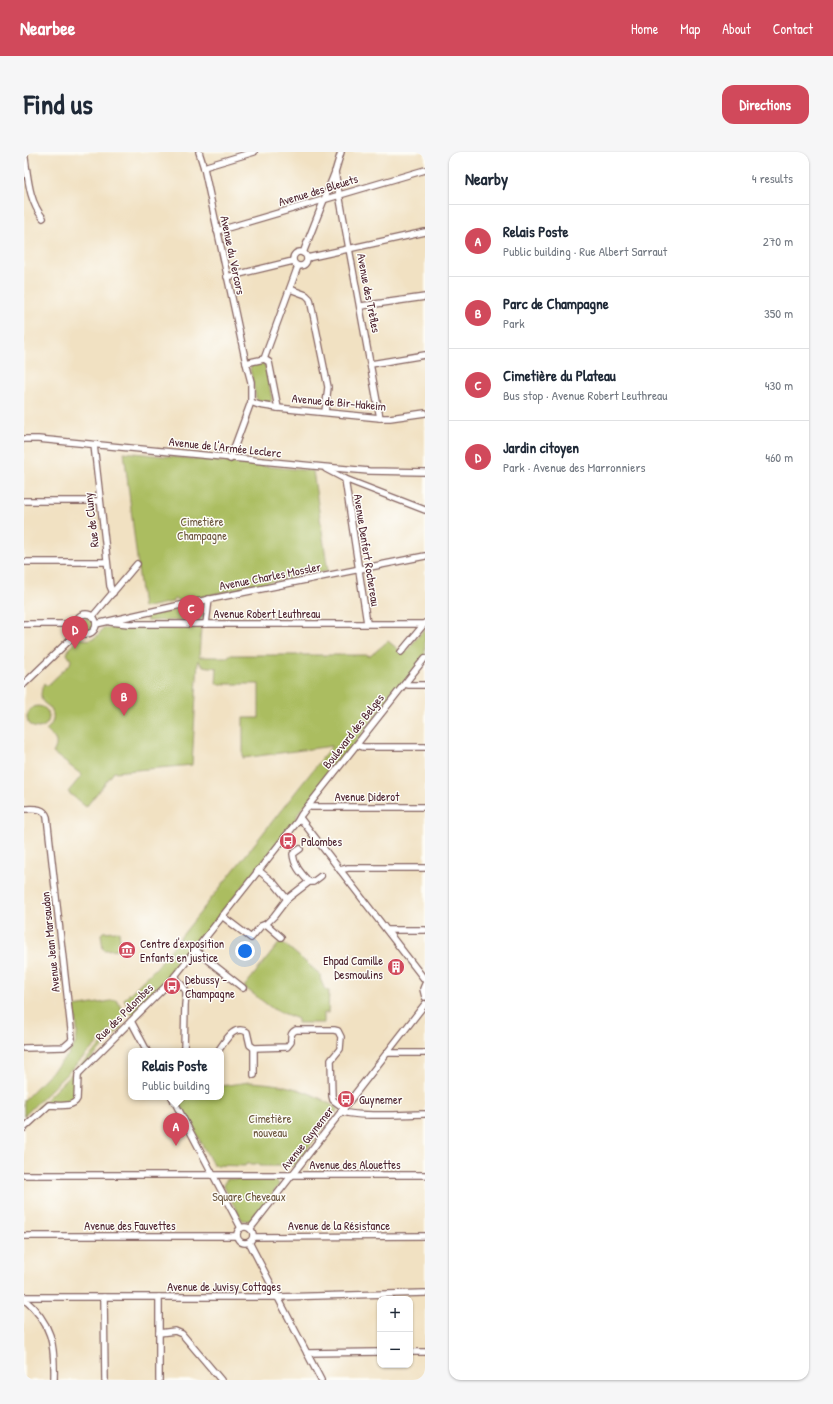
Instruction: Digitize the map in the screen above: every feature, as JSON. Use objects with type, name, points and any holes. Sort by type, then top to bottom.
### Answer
[{"type":"street","points":[[24,152],[32,200],[36,210],[43,218]]},
{"type":"street","name":"Avenue du Vercors","points":[[199,152],[204,168],[250,382],[251,402]]},
{"type":"street","points":[[204,168],[254,152]]},
{"type":"street","points":[[303,253],[335,172],[341,152]]},
{"type":"street","name":"Avenue des Bleuets","points":[[217,232],[425,170]]},
{"type":"street","name":"Avenue des Trèfles","points":[[335,172],[380,418]]},
{"type":"street","points":[[308,258],[425,232]]},
{"type":"street","points":[[293,261],[296,253],[303,253],[308,258]]},
{"type":"street","points":[[298,266],[305,265],[308,258]]},
{"type":"street","points":[[227,277],[293,261]]},
{"type":"street","points":[[293,261],[298,266]]},
{"type":"street","points":[[264,359],[298,266]]},
{"type":"street","points":[[290,289],[306,295],[310,299],[328,387],[325,412]]},
{"type":"street","points":[[360,306],[425,296]]},
{"type":"street","points":[[371,364],[425,355]]},
{"type":"street","points":[[246,363],[264,359],[269,362],[278,408]]},
{"type":"street","points":[[230,459],[251,402]]},
{"type":"street","name":"Avenue de Bir-Hakeim","points":[[251,402],[278,408],[380,418],[425,413]]},
{"type":"street","name":"Avenue de l'Armée Leclerc","points":[[24,439],[38,439],[230,459],[369,471],[425,472]]},
{"type":"street","name":"Rue de Cluny","points":[[94,445],[110,586],[113,593]]},
{"type":"street","points":[[324,467],[345,479],[425,510]]},
{"type":"street","name":"Avenue Denfert Rochereau","points":[[345,479],[367,623]]},
{"type":"street","points":[[24,501],[100,501]]},
{"type":"street","name":"Avenue Charles Mossler","points":[[96,624],[209,599],[425,556]]},
{"type":"street","points":[[24,562],[107,562]]},
{"type":"street","points":[[93,616],[137,564]]},
{"type":"street","points":[[206,624],[209,599]]},
{"type":"street","points":[[76,624],[81,616],[87,614],[93,616]]},
{"type":"street","points":[[76,624],[79,631],[84,634],[90,634],[95,630],[96,624],[93,616]]},
{"type":"street","name":"Avenue Robert Leuthreau","points":[[109,621],[129,624],[425,623]]},
{"type":"street","points":[[401,652],[425,623]]},
{"type":"street","points":[[24,624],[76,624]]},
{"type":"street","points":[[24,684],[79,631]]},
{"type":"street","name":"Boulevard des Belges","points":[[300,818],[425,658]]},
{"type":"street","points":[[405,684],[425,685]]},
{"type":"street","points":[[357,745],[363,747],[425,747]]},
{"type":"street","name":"Avenue Diderot","points":[[308,806],[425,807]]},
{"type":"street","name":"Avenue Jean Marsaudon","points":[[24,809],[44,811],[47,817],[72,1038],[71,1041],[64,1047],[24,1048]]},
{"type":"street","points":[[300,818],[425,980]]},
{"type":"street","name":"Rue des Palombes","points":[[24,1128],[49,1105],[70,1105],[76,1102],[78,1099],[79,1073],[175,976],[300,818]]},
{"type":"street","points":[[300,849],[294,854],[294,862],[309,882]]},
{"type":"street","points":[[340,870],[348,868],[425,868]]},
{"type":"street","points":[[258,870],[274,882],[287,899]]},
{"type":"street","points":[[222,916],[251,938],[261,926],[266,924],[287,899],[309,882],[313,882],[321,876]]},
{"type":"street","points":[[266,924],[281,937]]},
{"type":"street","points":[[387,930],[425,930]]},
{"type":"street","points":[[195,950],[243,988]]},
{"type":"street","points":[[175,976],[186,991],[184,1048]]},
{"type":"street","points":[[425,984],[423,989],[425,997]]},
{"type":"street","name":"Avenue Guynemer","points":[[250,1229],[425,1004]]},
{"type":"street","points":[[131,1021],[145,1048]]},
{"type":"street","points":[[220,1048],[230,1034],[236,1030],[247,1032],[250,1045],[254,1048],[254,1076]]},
{"type":"street","points":[[254,1048],[286,1046],[291,1042],[291,1035],[293,1031],[296,1030],[338,1031],[340,1037],[340,1049],[331,1060],[332,1096],[333,1100],[343,1109],[345,1113],[358,1115],[425,1114]]},
{"type":"street","points":[[387,1053],[425,1053]]},
{"type":"street","points":[[174,1100],[241,1228]]},
{"type":"street","name":"Avenue des Alouettes","points":[[24,1175],[425,1175]]},
{"type":"street","points":[[247,1227],[250,1229],[253,1237],[249,1242],[244,1244],[239,1242],[237,1236],[238,1230],[247,1227]]},
{"type":"street","name":"Avenue des Fauvettes","points":[[24,1236],[237,1236]]},
{"type":"street","name":"Avenue de la Résistance","points":[[253,1237],[425,1236]]},
{"type":"street","points":[[249,1242],[321,1380]]},
{"type":"street","name":"Avenue de Juvisy Cottages","points":[[24,1298],[278,1297],[425,1293]]},
{"type":"street","points":[[104,1297],[105,1380]]},
{"type":"street","points":[[159,1297],[159,1380]]},
{"type":"street","points":[[24,1298],[42,1317],[51,1335],[54,1347],[54,1380]]},
{"type":"street","points":[[159,1333],[175,1331],[182,1334],[221,1380]]},
{"type":"street","points":[[307,1353],[377,1352]]},
{"type":"street","points":[[413,1352],[425,1352]]},
{"type":"street","points":[[213,1380],[215,1373]]},
{"type":"green space","points":[[261,363],[265,365],[272,399],[270,403],[261,403],[256,398],[250,369],[252,365]]},
{"type":"green space","name":"Cimetière Champagne","points":[[124,452],[313,471],[328,571],[180,601],[174,599],[172,602],[143,608]]},
{"type":"green space","points":[[201,605],[204,613],[200,620],[147,621],[146,616]]},
{"type":"green space","points":[[88,618],[93,620],[95,625],[93,630],[88,632],[83,630],[81,625],[83,620]]},
{"type":"green space","points":[[103,628],[201,628],[199,657],[229,657],[229,655],[369,655],[369,657],[388,641],[404,654],[425,628],[425,655],[307,804],[303,807],[297,815],[296,820],[167,981],[133,1015],[131,1014],[124,999],[157,967],[332,746],[243,758],[243,718],[259,718],[259,684],[216,684],[217,668],[202,666],[198,660],[192,765],[114,772],[86,807],[68,792],[82,775],[53,753],[56,743],[54,738],[46,730],[52,723],[53,714],[49,707],[43,702],[41,692],[44,683],[47,686],[70,664],[71,660],[67,654],[69,648],[80,638],[87,640],[96,637]]},
{"type":"green space","points":[[38,706],[46,709],[49,717],[46,725],[38,728],[30,725],[27,717],[30,709]]},
{"type":"green space","points":[[103,932],[119,932],[121,947],[119,949],[103,949],[101,934]]},
{"type":"green space","points":[[281,941],[322,976],[320,978],[325,990],[329,991],[328,1013],[324,1013],[324,1023],[298,1023],[298,1019],[273,1009],[244,987]]},
{"type":"green space","points":[[117,1000],[125,1016],[24,1116],[24,1100],[70,1053],[69,1052],[76,1042],[77,1025],[74,1007]]},
{"type":"green space","points":[[120,1026],[122,1027],[76,1075],[74,1101],[47,1104],[36,1112],[24,1125],[24,1121]]},
{"type":"green space","name":"Cimetière nouveau","points":[[249,1082],[285,1086],[306,1092],[338,1109],[294,1166],[259,1166],[259,1164],[246,1164],[245,1166],[213,1165],[189,1120],[189,1117],[186,1115],[179,1102],[183,1100],[224,1100],[224,1086]]},
{"type":"green space","name":"Square Cheveaux","points":[[227,1179],[276,1179],[279,1185],[251,1221],[242,1220],[223,1185]]},
{"type":"place","name":"Cimetière du Plateau","points":[[191,628]]},
{"type":"place","name":"Jardin citoyen","points":[[75,649]]},
{"type":"place","name":"Parc de Champagne","points":[[124,716]]},
{"type":"place","name":"Palombes","points":[[288,841]]},
{"type":"place","name":"Centre d'exposition Enfants en justice","points":[[127,950]]},
{"type":"place","name":"Ehpad Camille Desmoulins","points":[[396,967]]},
{"type":"place","name":"Debussy - Champagne","points":[[172,986]]},
{"type":"place","name":"Guynemer","points":[[346,1099]]},
{"type":"place","name":"Relais Poste","points":[[176,1146]]}]
